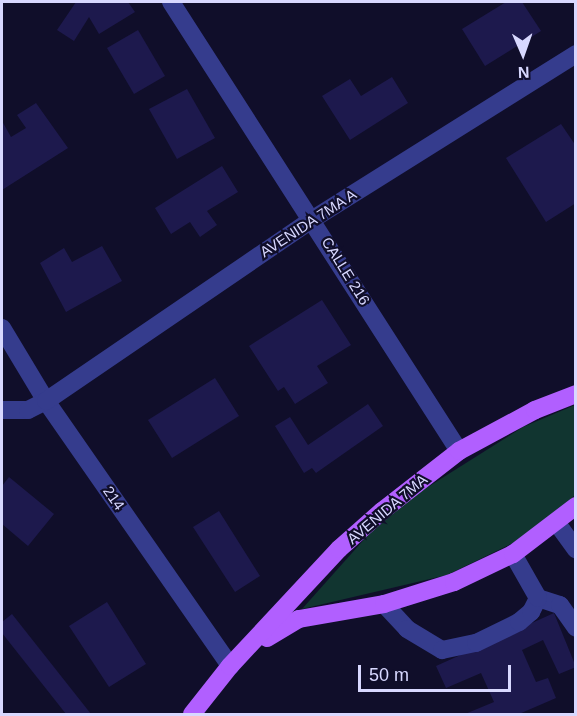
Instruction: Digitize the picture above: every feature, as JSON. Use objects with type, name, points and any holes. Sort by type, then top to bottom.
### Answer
[{"type":"main road","name":"AVENIDA 7MA","points":[[192,714],[230,666],[339,549],[459,451],[535,410],[576,394]]},
{"type":"main road","name":"AVENIDA 7MA","points":[[230,666],[281,627],[299,619],[384,604],[454,582],[513,554],[576,506]]},
{"type":"street","name":"CALLE 216","points":[[171,2],[313,219],[459,451]]},
{"type":"street","name":"AVENIDA 7MA A","points":[[2,410],[28,410],[46,401],[313,219],[576,54]]},
{"type":"street","name":"214","points":[[2,328],[46,401],[230,666]]},
{"type":"street","points":[[556,522],[576,550]]},
{"type":"street","points":[[513,554],[538,598],[560,605],[576,628]]},
{"type":"street","points":[[384,604],[423,641],[442,650],[457,650],[519,622],[531,612],[538,598]]},
{"type":"green space","points":[[575,405],[575,495],[554,515],[519,540],[447,575],[302,609],[368,535],[412,497],[523,427]]},
{"type":"building","points":[[76,2],[128,2],[135,12],[99,34],[89,17],[74,41],[57,30]]},
{"type":"building","points":[[506,2],[522,2],[541,31],[485,66],[462,29]]},
{"type":"building","points":[[138,30],[165,76],[134,94],[107,48]]},
{"type":"building","points":[[392,77],[408,103],[350,140],[322,96],[350,79],[361,96]]},
{"type":"building","points":[[187,89],[215,138],[177,159],[149,109]]},
{"type":"building","points":[[36,103],[68,148],[2,190],[2,121],[11,137],[26,128],[17,115]]},
{"type":"building","points":[[561,124],[576,146],[576,203],[546,222],[506,158]]},
{"type":"building","points":[[222,166],[238,192],[207,211],[217,225],[200,237],[190,222],[171,234],[155,208]]},
{"type":"building","points":[[102,246],[122,281],[66,312],[40,263],[64,248],[72,262]]},
{"type":"building","points":[[322,300],[351,345],[317,366],[328,383],[295,404],[284,387],[278,391],[249,346]]},
{"type":"building","points":[[215,378],[239,416],[172,458],[148,420]]},
{"type":"building","points":[[368,404],[383,426],[316,473],[312,468],[304,473],[275,426],[290,417],[308,445]]},
{"type":"building","points":[[9,477],[54,514],[28,546],[2,524],[2,486]]},
{"type":"building","points":[[219,511],[260,576],[235,592],[193,527]]},
{"type":"building","points":[[107,602],[146,664],[109,687],[69,626]]},
{"type":"building","points":[[554,613],[576,667],[559,674],[543,640],[522,650],[536,682],[548,678],[556,698],[519,714],[465,714],[494,702],[481,673],[446,688],[436,666]]},
{"type":"building","points":[[12,614],[91,714],[66,714],[2,633],[2,622]]}]
